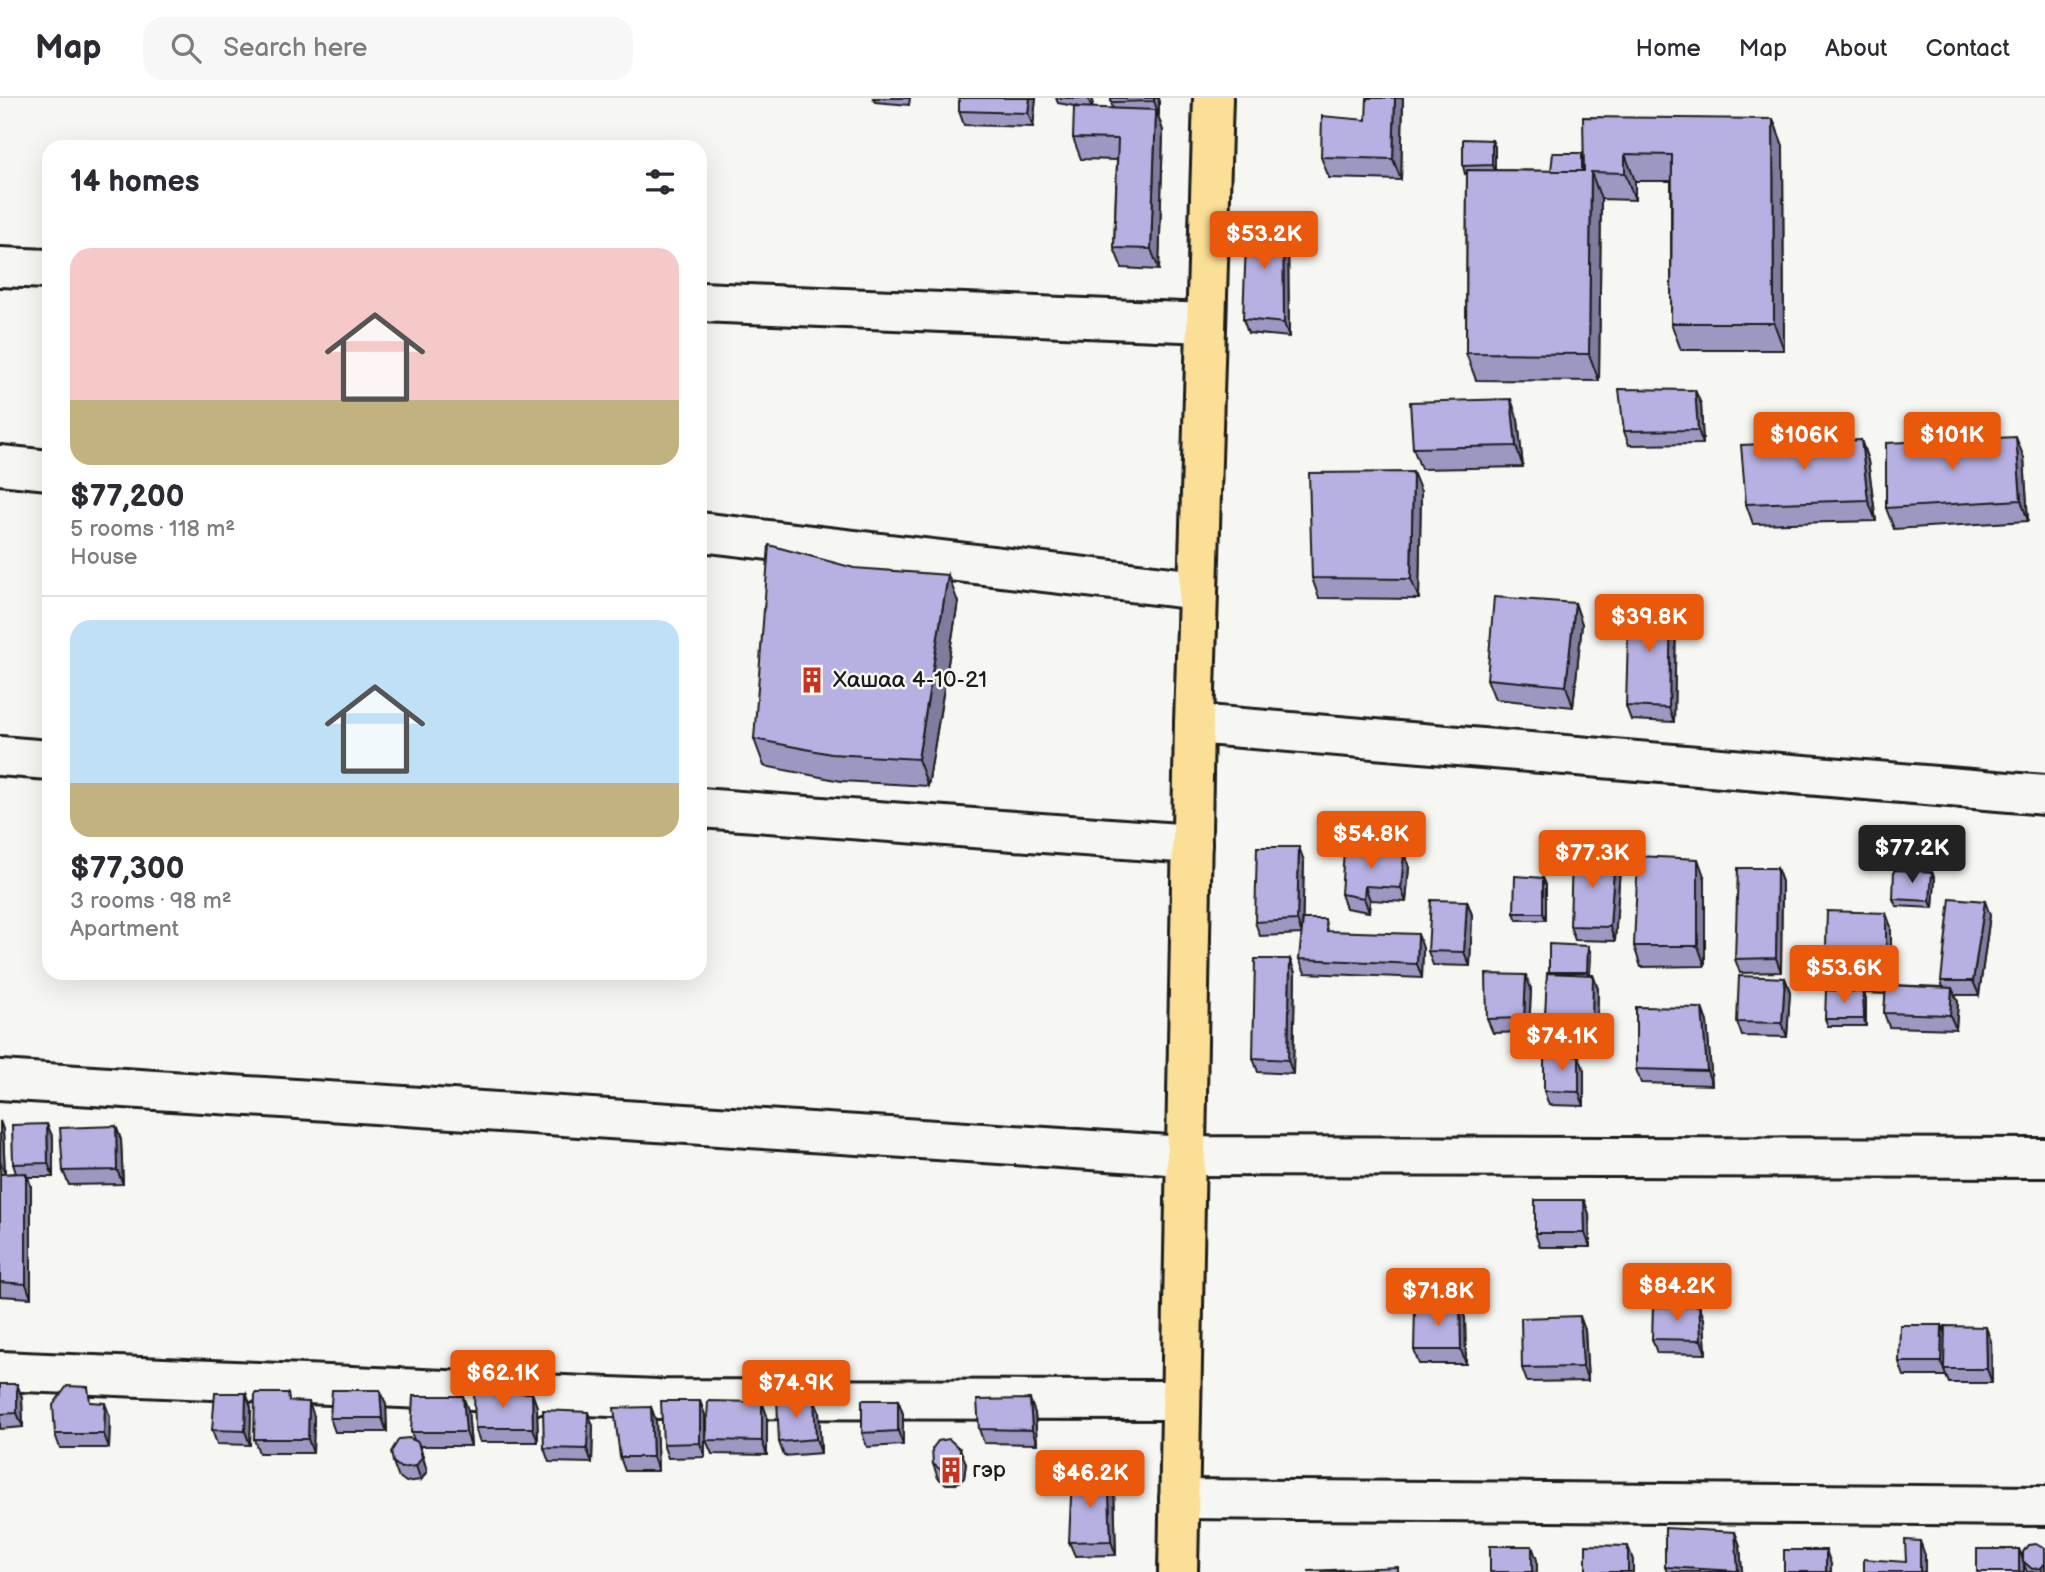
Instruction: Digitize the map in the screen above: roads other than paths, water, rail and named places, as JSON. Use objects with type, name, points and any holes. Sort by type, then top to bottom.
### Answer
[{"type":"main road","points":[[1178,1572],[1194,724],[1213,98]]},
{"type":"street","points":[[0,267],[42,269]]},
{"type":"street","points":[[707,302],[1206,323]]},
{"type":"street","points":[[0,465],[42,469]]},
{"type":"street","points":[[707,533],[1198,590]]},
{"type":"street","points":[[1194,724],[2045,795]]},
{"type":"street","points":[[0,756],[42,759]]},
{"type":"street","points":[[707,809],[1192,844]]},
{"type":"street","points":[[0,1080],[1185,1156],[2045,1157]]},
{"type":"street","points":[[0,1371],[657,1399],[1181,1400]]},
{"type":"street","points":[[1179,1499],[2045,1506]]},
{"type":"place","name":"Хашаа 4-10-21","points":[[812,680]]},
{"type":"place","name":"гэр","points":[[951,1470]]}]
